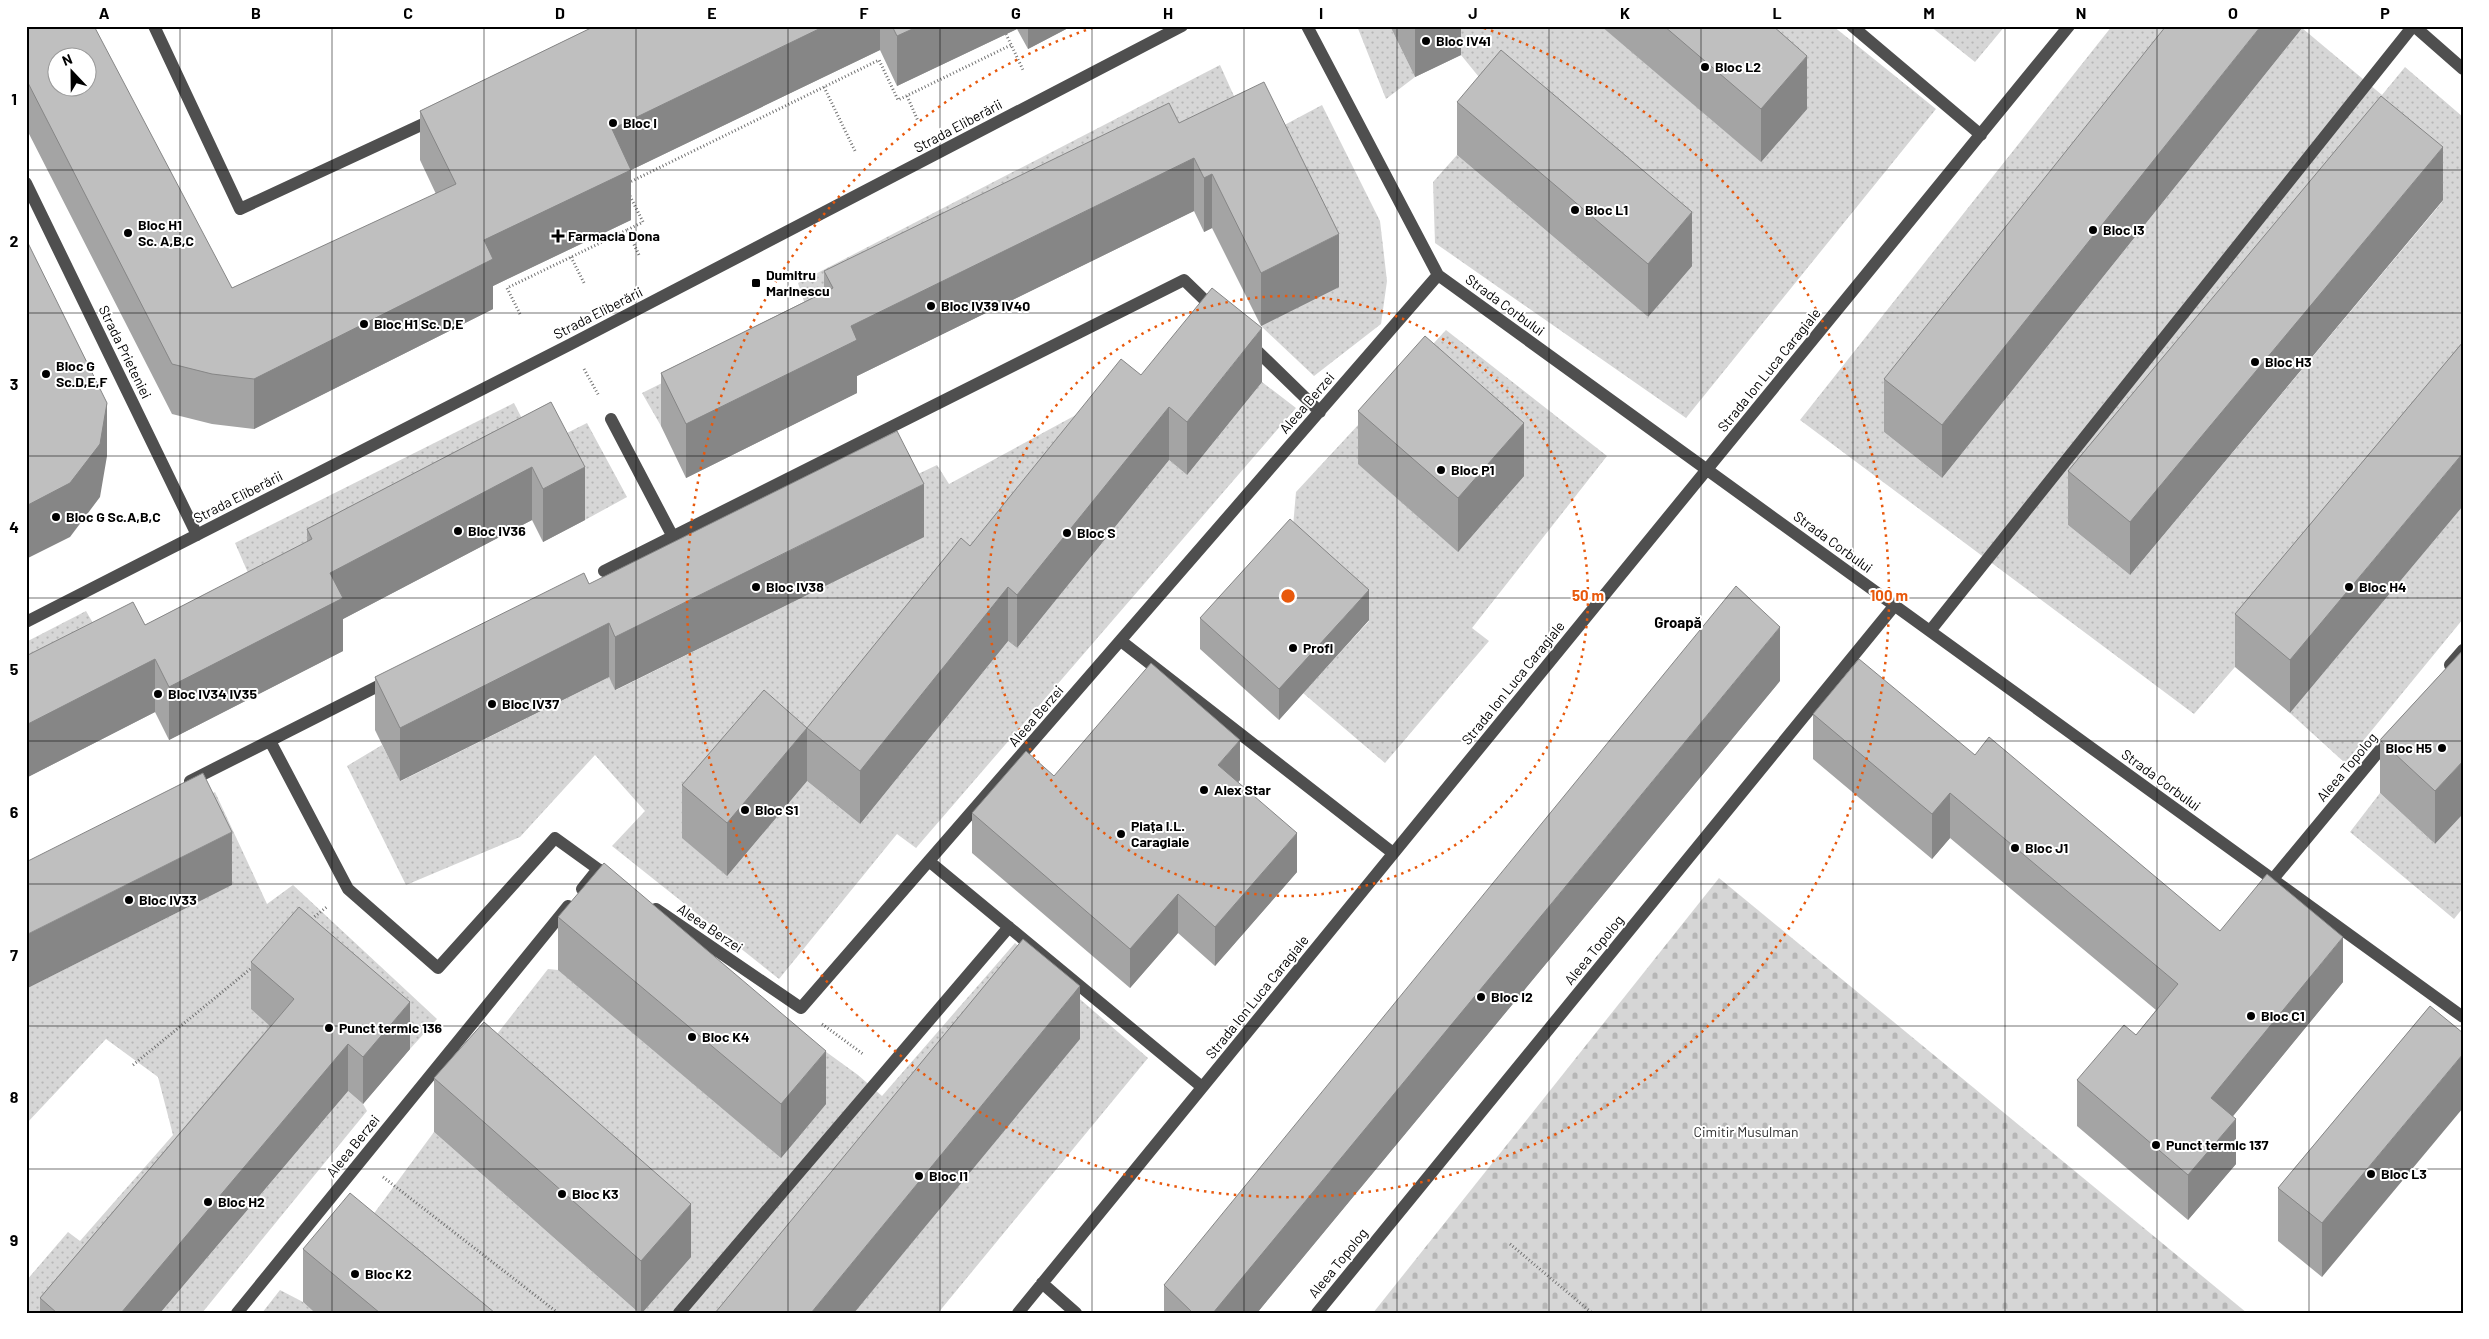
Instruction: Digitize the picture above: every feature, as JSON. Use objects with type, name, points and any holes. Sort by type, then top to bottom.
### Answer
[{"type":"street","points":[[154,26],[240,209],[447,113]]},
{"type":"street","name":"Strada Eliberării","points":[[26,622],[571,344],[1182,26]]},
{"type":"street","name":"Strada Corbului","points":[[1307,26],[1438,275],[2463,1017]]},
{"type":"street","points":[[1852,26],[1981,135]]},
{"type":"street","name":"Strada Ion Luca Caragiale","points":[[1018,1313],[2070,26]]},
{"type":"street","points":[[1930,631],[2414,26],[2463,69]]},
{"type":"street","name":"Strada Prieteniei","points":[[26,183],[196,535]]},
{"type":"street","name":"Aleea Berzei","points":[[647,903],[801,1008],[930,862],[1438,275]]},
{"type":"street","points":[[604,571],[1184,280],[1227,322]]},
{"type":"street","points":[[1241,335],[1320,412]]},
{"type":"street","points":[[611,419],[673,537]]},
{"type":"street","name":"Aleea Topolog","points":[[1317,1313],[1895,606]]},
{"type":"street","points":[[1120,641],[1393,853]]},
{"type":"street","points":[[2444,673],[2463,650]]},
{"type":"street","points":[[174,789],[402,674]]},
{"type":"street","name":"Aleea Topolog","points":[[2273,879],[2400,726]]},
{"type":"street","points":[[270,741],[348,889],[438,968],[555,838],[622,886]]},
{"type":"street","points":[[930,862],[1202,1087]]},
{"type":"street","name":"Aleea Berzei","points":[[237,1313],[598,870]]},
{"type":"street","points":[[678,1313],[1008,927]]},
{"type":"street","points":[[1042,1283],[1076,1313]]},
{"type":"path","points":[[1006,34],[1023,70]]},
{"type":"path","points":[[622,180],[624,184],[878,60],[898,100],[1011,45]]},
{"type":"path","points":[[824,87],[855,152]]},
{"type":"path","points":[[907,96],[918,121]]},
{"type":"path","points":[[520,314],[507,288],[643,222],[628,192]]},
{"type":"path","points":[[627,230],[640,256]]},
{"type":"path","points":[[571,257],[584,283]]},
{"type":"path","points":[[571,344],[611,419]]},
{"type":"path","points":[[302,927],[348,889]]},
{"type":"path","points":[[133,1065],[256,965]]},
{"type":"path","points":[[801,1008],[885,1071]]},
{"type":"path","points":[[361,1160],[558,1313]]},
{"type":"path","points":[[1510,1244],[1592,1313]]},
{"type":"green space","points":[[1357,26],[1390,26],[1415,77],[1386,99]]},
{"type":"green space","points":[[1447,26],[1833,26],[1936,109],[1686,418],[1435,243],[1433,182],[1457,155],[1648,317],[1691,266],[1501,104],[1461,55]]},
{"type":"green space","points":[[1930,26],[2005,26],[1975,62]]},
{"type":"green space","points":[[2112,26],[2208,26],[1884,432],[1942,478],[2302,28],[2382,95],[2405,67],[2463,117],[2463,395],[2194,714],[1800,420]],"holes":[[[2443,201],[2130,575],[2068,524]]]},
{"type":"green space","points":[[1220,65],[1248,127],[1277,129],[1322,105],[1380,221],[1387,281],[1381,324],[1314,376],[1261,326],[1264,135],[661,426],[642,393],[807,311],[798,283]]},
{"type":"green space","points":[[1446,330],[1607,456],[1472,628],[1489,641],[1385,763],[1303,693],[1369,621],[1291,550],[1296,492]]},
{"type":"green space","points":[[1212,341],[809,779],[804,779],[727,876],[807,781],[860,824],[1008,641],[1017,648],[1169,460],[1187,475],[1262,382],[1296,408],[916,848],[897,834],[779,979],[612,846],[645,811],[595,755],[520,837],[406,885],[347,766],[382,745],[401,781],[609,677],[616,690],[923,537],[897,484],[937,465],[949,484]]},
{"type":"green space","points":[[514,403],[537,448],[587,423],[627,497],[585,520],[551,456],[26,710],[26,642],[86,611],[111,654],[252,582],[235,543]]},
{"type":"green space","points":[[2463,506],[2463,619],[2345,763],[2290,713]]},
{"type":"green space","points":[[215,792],[267,904],[293,885],[437,1019],[410,1049],[299,954],[294,1046],[67,1313],[26,1313],[26,1281],[68,1232],[80,1241],[173,1135],[158,1077],[106,1039],[26,1124],[26,989],[232,885],[26,888]]},
{"type":"green space","points":[[2380,793],[2435,844],[2463,814],[2463,908],[2454,919],[2350,832]]},
{"type":"green space","name":"Cimitir Musulman","points":[[1719,878],[2247,1313],[1373,1313]]},
{"type":"green space","points":[[603,890],[858,1075],[882,1096],[1015,943],[1148,1058],[938,1313],[642,1313],[691,1257],[472,1066],[548,969],[558,970]]},
{"type":"green space","points":[[348,1091],[363,1104],[367,1111],[202,1313],[160,1313]]},
{"type":"green space","points":[[434,1132],[639,1313],[431,1313],[350,1246]]},
{"type":"green space","points":[[280,1290],[303,1302],[315,1313],[262,1313]]},
{"type":"building","points":[[26,26],[94,26],[232,288],[456,184],[420,111],[595,26],[825,26],[612,129],[631,170],[484,240],[493,259],[254,379],[212,374],[172,364],[26,79]]},
{"type":"building","points":[[892,26],[919,26],[897,36]]},
{"type":"building","points":[[1664,26],[1773,26],[1807,56],[1761,109]]},
{"type":"building","points":[[2166,26],[2261,26],[1942,425],[1884,379]]},
{"type":"building","points":[[1501,50],[1692,212],[1648,264],[1457,102]]},
{"type":"building","points":[[1264,82],[1339,234],[1261,273],[1212,174],[1204,178],[1194,158],[851,326],[857,340],[686,424],[661,373],[833,288],[824,271],[1169,103],[1179,123]]},
{"type":"building","points":[[2381,96],[2443,147],[2130,522],[2068,471]]},
{"type":"building","name":"Bloc G Sc.D,E,F","points":[[26,239],[107,403],[100,444],[70,483],[26,506]]},
{"type":"building","points":[[1212,288],[1262,328],[1187,422],[1169,407],[1017,595],[1008,587],[860,771],[807,728],[961,538],[970,546],[1121,359],[1141,375]]},
{"type":"building","points":[[1425,336],[1524,423],[1458,498],[1358,411]]},
{"type":"building","points":[[2463,342],[2463,453],[2290,660],[2235,614]]},
{"type":"building","points":[[551,402],[585,467],[543,489],[532,467],[330,573],[343,598],[169,687],[155,659],[26,725],[26,656],[133,602],[145,625],[312,539],[307,529]]},
{"type":"building","points":[[897,431],[924,484],[615,637],[609,623],[400,728],[375,677],[584,573],[589,584]]},
{"type":"building","points":[[1290,519],[1369,590],[1279,689],[1200,618]]},
{"type":"building","points":[[1736,586],[1780,627],[1213,1313],[1193,1313],[1164,1285]]},
{"type":"building","points":[[2463,650],[2463,761],[2435,791],[2380,740]]},
{"type":"building","points":[[1859,659],[1975,755],[1989,737],[2220,931],[2267,874],[2343,937],[2211,1098],[2236,1119],[2188,1175],[2077,1080],[2124,1025],[2136,1035],[2178,984],[1950,793],[1932,814],[1813,714]]},
{"type":"building","name":"Piața I.L. Caragiale","points":[[1151,663],[1240,740],[1218,765],[1297,833],[1215,927],[1178,894],[1130,949],[972,813],[1026,751],[1054,776]]},
{"type":"building","points":[[764,690],[807,728],[727,823],[682,785]]},
{"type":"building","points":[[203,773],[232,832],[26,935],[26,862]]},
{"type":"building","points":[[604,863],[826,1051],[781,1104],[558,917]]},
{"type":"building","points":[[299,907],[410,1002],[363,1057],[348,1044],[121,1313],[57,1313],[40,1298],[294,999],[251,962]]},
{"type":"building","points":[[1023,939],[1080,986],[811,1313],[715,1313]]},
{"type":"building","points":[[2430,1006],[2463,1033],[2463,1054],[2322,1223],[2278,1188]]},
{"type":"building","points":[[484,1022],[691,1204],[641,1261],[434,1078]]},
{"type":"building","points":[[350,1193],[495,1313],[380,1313],[303,1249]]},
{"type":"place","name":"Bloc IV41","points":[[1426,41]]},
{"type":"place","name":"Bloc L2","points":[[1705,67]]},
{"type":"place","name":"Bloc I","points":[[613,123]]},
{"type":"place","name":"Bloc L1","points":[[1575,210]]},
{"type":"place","name":"Bloc I3","points":[[2093,230]]},
{"type":"place","name":"Bloc H1 Sc. A,B,C","points":[[128,233]]},
{"type":"place","name":"Farmacia Dona","points":[[558,236]]},
{"type":"place","name":"Dumitru Marinescu","points":[[756,283]]},
{"type":"place","name":"Bloc IV39 IV40","points":[[931,306]]},
{"type":"place","name":"Bloc H1 Sc. D,E","points":[[364,324]]},
{"type":"place","name":"Bloc H3","points":[[2255,362]]},
{"type":"place","name":"Bloc G Sc.D,E,F","points":[[46,374]]},
{"type":"place","name":"Bloc P1","points":[[1441,470]]},
{"type":"place","name":"Bloc G Sc.A,B,C","points":[[56,517]]},
{"type":"place","name":"Bloc IV36","points":[[458,531]]},
{"type":"place","name":"Bloc S","points":[[1067,533]]},
{"type":"place","name":"Bloc IV38","points":[[756,587]]},
{"type":"place","name":"Bloc H4","points":[[2349,587]]},
{"type":"place","name":"Profi","points":[[1293,648]]},
{"type":"place","name":"Bloc IV34 IV35","points":[[158,694]]},
{"type":"place","name":"Bloc IV37","points":[[492,704]]},
{"type":"place","name":"Bloc H5","points":[[2442,748]]},
{"type":"place","name":"Alex Star","points":[[1204,790]]},
{"type":"place","name":"Bloc S1","points":[[745,810]]},
{"type":"place","name":"Piața I.L. Caragiale","points":[[1121,834]]},
{"type":"place","name":"Bloc J1","points":[[2015,848]]},
{"type":"place","name":"Bloc IV33","points":[[129,900]]},
{"type":"place","name":"Bloc I2","points":[[1481,997]]},
{"type":"place","name":"Bloc C1","points":[[2251,1016]]},
{"type":"place","name":"Punct termic 136","points":[[329,1028]]},
{"type":"place","name":"Bloc K4","points":[[692,1037]]},
{"type":"place","name":"Punct termic 137","points":[[2156,1145]]},
{"type":"place","name":"Bloc L3","points":[[2371,1174]]},
{"type":"place","name":"Bloc I1","points":[[919,1176]]},
{"type":"place","name":"Bloc K3","points":[[562,1194]]},
{"type":"place","name":"Bloc H2","points":[[208,1202]]},
{"type":"place","name":"Bloc K2","points":[[355,1274]]},
{"type":"district","name":"Groapă","points":[[1678,623]]}]
